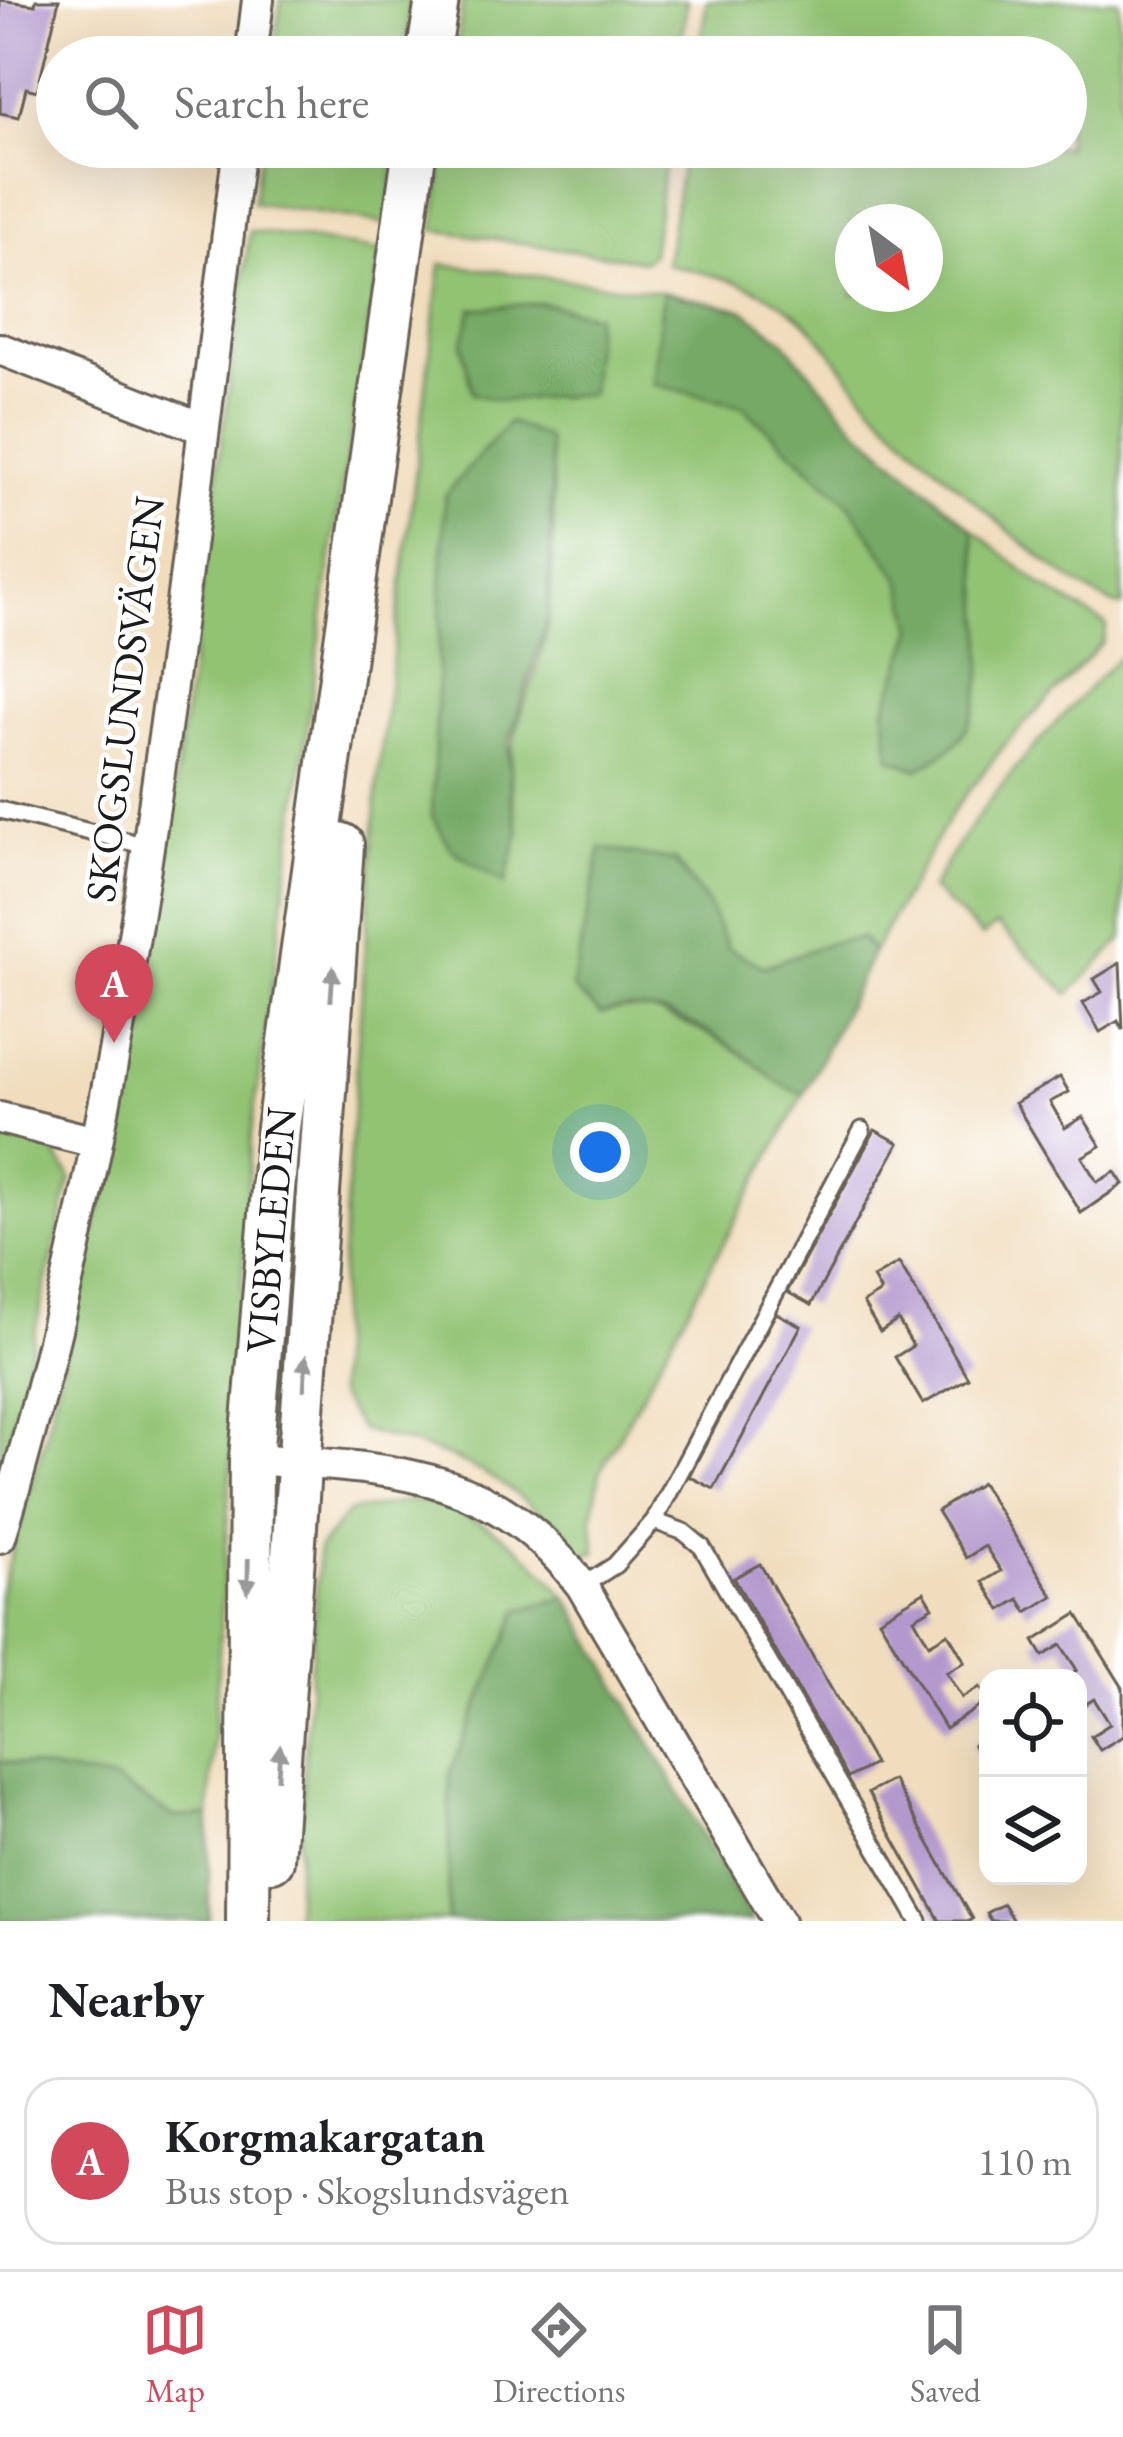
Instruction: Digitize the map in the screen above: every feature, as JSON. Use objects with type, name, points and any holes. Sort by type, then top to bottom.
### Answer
[{"type":"main road","points":[[431,36],[437,0]]},
{"type":"main road","name":"VISBYLEDEN","points":[[248,1921],[250,1459],[278,1128],[413,168]]},
{"type":"main road","name":"VISBYLEDEN","points":[[268,1921],[362,544]]},
{"type":"street","points":[[254,36],[258,0]]},
{"type":"street","name":"SKOGSLUNDSVÄGEN","points":[[0,1537],[30,1437],[135,939],[236,168]]},
{"type":"street","points":[[0,350],[202,428]]},
{"type":"street","points":[[0,1118],[95,1142]]},
{"type":"street","points":[[250,1459],[384,1469],[470,1490],[551,1545],[583,1586],[779,1921]]},
{"type":"lane","points":[[0,810],[147,846]]},
{"type":"lane","points":[[583,1586],[615,1565],[654,1521],[862,1130]]},
{"type":"lane","points":[[654,1521],[684,1532],[702,1547],[920,1921]]},
{"type":"green space","points":[[281,0],[411,0],[407,36],[276,36]]},
{"type":"green space","points":[[463,0],[687,0],[683,36],[459,36]]},
{"type":"green space","points":[[707,0],[1119,0],[1123,606],[1070,579],[956,484],[872,404],[794,312],[717,276],[666,264],[681,168],[1087,168],[1087,36],[701,36]]},
{"type":"green space","points":[[258,168],[394,168],[388,224],[253,203]]},
{"type":"green space","points":[[441,168],[664,168],[652,254],[644,261],[434,230]]},
{"type":"green space","points":[[250,231],[381,251],[334,536],[251,1135],[209,1816],[173,1817],[115,1781],[0,1761],[0,1594],[43,1445],[113,1155],[164,864]]},
{"type":"green space","points":[[441,264],[663,292],[654,384],[742,406],[848,503],[902,581],[914,629],[885,710],[958,741],[975,687],[981,636],[973,529],[1042,586],[1107,625],[1103,642],[1008,741],[953,811],[873,952],[861,938],[829,943],[764,967],[728,949],[708,905],[675,861],[601,849],[632,1005],[713,1037],[804,1094],[600,1472],[592,1520],[596,1552],[579,1555],[530,1505],[482,1472],[428,1449],[361,1430],[337,1395],[337,1323],[378,778]],"holes":[[[547,438],[554,526],[548,615],[511,766],[519,832],[432,816]]]},
{"type":"green space","points":[[663,292],[744,310],[782,339],[856,427],[973,529],[983,639],[978,697],[957,742],[918,769],[890,758],[885,710],[914,629],[902,581],[848,503],[743,406],[653,384]]},
{"type":"green space","points":[[542,303],[595,315],[591,394],[501,401],[472,394],[462,344],[472,309]]},
{"type":"green space","points":[[509,422],[547,438],[552,472],[548,618],[509,742],[510,795],[519,832],[505,884],[452,850],[432,816],[445,495]]},
{"type":"green space","points":[[1123,653],[1123,939],[1069,994],[997,925],[982,936],[931,889],[995,794]]},
{"type":"green space","points":[[601,848],[675,861],[708,905],[728,948],[764,967],[829,943],[862,938],[873,952],[804,1094],[778,1082],[692,1024],[638,1009],[601,1014],[572,988]]},
{"type":"green space","points":[[0,1134],[53,1150],[71,1178],[0,1481]]},
{"type":"green space","points":[[421,1499],[467,1516],[502,1536],[534,1561],[567,1597],[519,1611],[450,1772],[448,1921],[294,1921],[319,1548],[348,1512]]},
{"type":"green space","points":[[567,1597],[752,1921],[448,1921],[450,1772],[519,1610]]},
{"type":"green space","points":[[0,1761],[115,1781],[173,1817],[209,1816],[209,1921],[0,1921]]},
{"type":"building","points":[[0,0],[35,5],[36,0],[59,0],[50,36],[36,36],[36,91],[26,88],[19,117],[0,113]]},
{"type":"building","points":[[1120,963],[1123,1030],[1118,1021],[1100,1032],[1083,1003],[1102,992],[1094,979]]},
{"type":"building","points":[[1060,1077],[1069,1092],[1050,1102],[1065,1128],[1083,1117],[1101,1146],[1082,1157],[1097,1182],[1115,1172],[1123,1184],[1081,1213],[1015,1103]]},
{"type":"building","points":[[875,1130],[899,1143],[811,1305],[787,1292]]},
{"type":"building","points":[[899,1263],[968,1378],[923,1404],[895,1357],[913,1346],[898,1320],[880,1332],[863,1303],[881,1292],[873,1278]]},
{"type":"building","points":[[776,1313],[801,1326],[714,1489],[689,1476]]},
{"type":"building","points":[[981,1483],[1053,1596],[1027,1612],[1019,1599],[1001,1610],[983,1582],[1001,1571],[985,1546],[966,1558],[937,1511]]},
{"type":"building","points":[[760,1564],[874,1764],[848,1778],[734,1578]]},
{"type":"building","points":[[924,1592],[933,1607],[914,1618],[929,1644],[948,1633],[965,1662],[946,1672],[962,1698],[979,1688],[979,1707],[945,1729],[879,1619]]},
{"type":"building","points":[[1077,1614],[1123,1688],[1123,1736],[1100,1750],[1091,1736],[1110,1724],[1094,1699],[1087,1703],[1087,1669],[1076,1669],[1061,1645],[1043,1656],[1034,1641]]},
{"type":"building","points":[[893,1780],[969,1921],[940,1921],[868,1793]]},
{"type":"building","points":[[1003,1904],[1013,1921],[991,1921],[986,1913]]},
{"type":"place","name":"Korgmakargatan","points":[[114,1043]]}]
